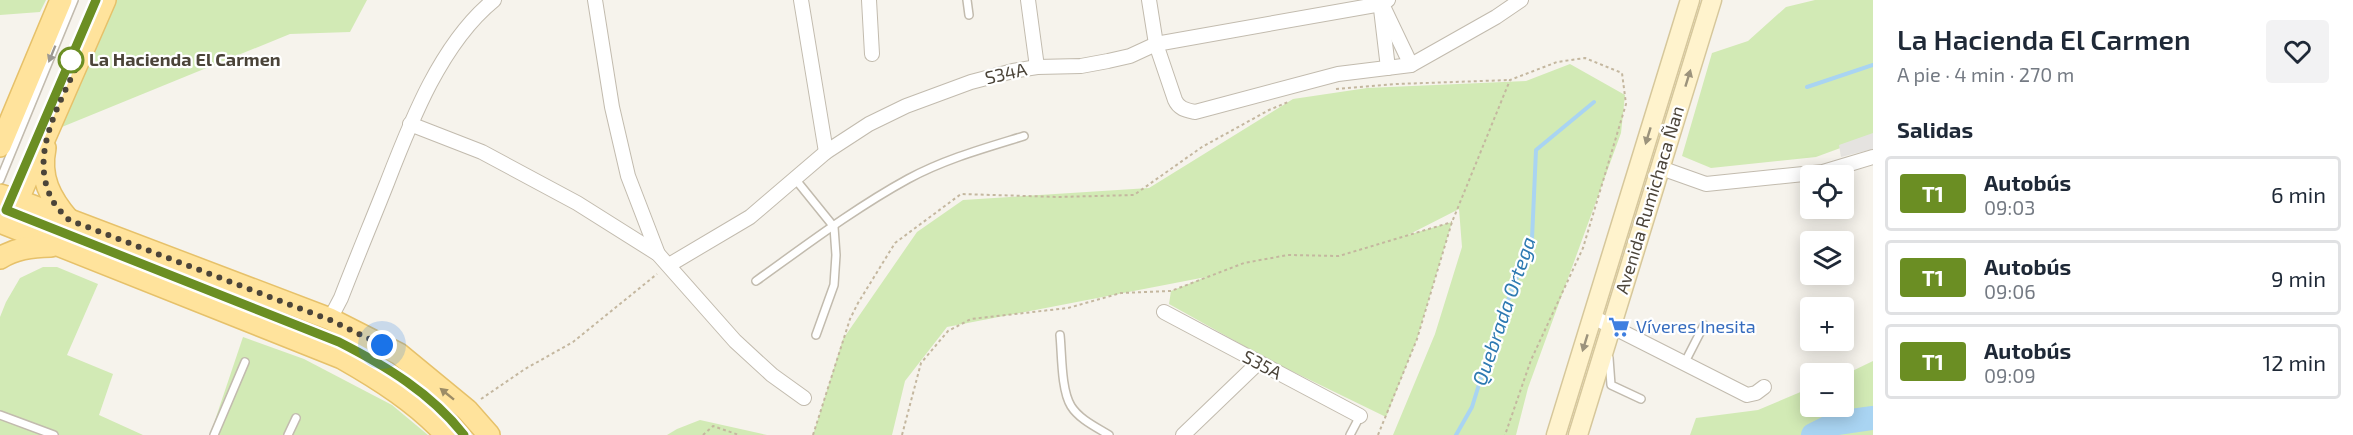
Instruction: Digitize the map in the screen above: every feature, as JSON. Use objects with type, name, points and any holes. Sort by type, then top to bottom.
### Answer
[{"type":"main road","points":[[0,146],[61,0]]},
{"type":"main road","points":[[4,210],[47,137],[105,0]]},
{"type":"main road","name":"Avenida Rumichaca Ñan","points":[[1556,435],[1690,0]]},
{"type":"main road","name":"Avenida Rumichaca Ñan","points":[[1578,435],[1712,0]]},
{"type":"main road","points":[[47,137],[42,160],[45,182],[54,203],[69,220]]},
{"type":"main road","points":[[4,210],[69,220],[330,320],[399,354],[467,410],[489,435]]},
{"type":"main road","points":[[4,210],[58,246],[342,358],[372,375],[433,421],[446,435]]},
{"type":"main road","points":[[0,258],[32,246],[58,246]]},
{"type":"street","points":[[330,320],[341,298],[410,124],[438,69],[479,12],[494,0]]},
{"type":"street","points":[[595,0],[612,107],[628,176],[658,254]]},
{"type":"street","points":[[801,0],[826,152]]},
{"type":"street","points":[[868,0],[872,54]]},
{"type":"street","points":[[1028,0],[1036,67]]},
{"type":"street","points":[[1149,0],[1156,44],[1178,106],[1195,112],[1338,75],[1411,65],[1496,17],[1521,0]]},
{"type":"street","points":[[1384,5],[1380,17],[1388,68]]},
{"type":"street","points":[[1384,5],[1411,65]]},
{"type":"street","name":"S34A","points":[[669,265],[750,218],[826,152],[869,124],[906,105],[970,82],[1036,67],[1081,66],[1108,62],[1130,56],[1156,44],[1384,5]]},
{"type":"street","points":[[410,124],[482,152],[577,203],[658,254],[735,341],[772,375],[804,398]]},
{"type":"street","points":[[1660,168],[1706,184],[1823,172],[1873,157]]},
{"type":"street","name":"S35A","points":[[1164,312],[1360,416]]},
{"type":"street","points":[[1593,318],[1609,333],[1684,364],[1748,395],[1764,387]]},
{"type":"street","points":[[1183,435],[1258,363]]},
{"type":"lane","points":[[4,210],[74,0]]},
{"type":"lane","points":[[4,210],[96,0]]},
{"type":"lane","points":[[967,0],[969,15]]},
{"type":"lane","points":[[756,281],[909,179],[957,157],[1024,136]]},
{"type":"lane","points":[[796,180],[834,227],[836,255],[834,285],[816,336]]},
{"type":"lane","points":[[4,210],[339,342],[390,368],[445,414],[464,435]]},
{"type":"lane","points":[[1684,364],[1704,325]]},
{"type":"lane","points":[[1609,333],[1611,385],[1615,389],[1641,399]]},
{"type":"lane","points":[[1060,335],[1067,397],[1072,407],[1083,418],[1109,435]]},
{"type":"lane","points":[[214,435],[245,362]]},
{"type":"lane","points":[[0,415],[54,435]]},
{"type":"lane","points":[[1350,435],[1360,416]]},
{"type":"lane","points":[[288,435],[296,417]]},
{"type":"path","points":[[1329,90],[1397,84],[1510,80],[1557,62],[1585,58],[1622,73],[1626,104],[1582,248],[1531,360],[1504,435]]},
{"type":"path","points":[[1378,435],[1417,339],[1452,222],[1510,80]]},
{"type":"path","points":[[813,435],[839,352],[858,303],[895,243],[961,194],[1059,197],[1134,195],[1202,147],[1288,102]]},
{"type":"path","points":[[903,435],[921,363],[948,331],[971,319],[1068,308],[1122,293],[1171,291],[1244,263],[1288,255],[1339,256],[1452,222]]},
{"type":"path","points":[[467,410],[525,369],[573,342],[669,265]]},
{"type":"path","points":[[703,435],[713,426],[739,435]]},
{"type":"green space","points":[[0,0],[46,0],[40,12],[0,15]]},
{"type":"green space","points":[[105,0],[367,0],[350,32],[290,34],[57,129]]},
{"type":"green space","points":[[1815,0],[1873,0],[1873,136],[1816,157],[1711,168],[1682,156],[1712,53],[1748,41],[1786,7]]},
{"type":"green space","points":[[1570,64],[1625,95],[1621,133],[1528,388],[1516,435],[1393,435],[1435,334],[1462,247],[1459,209],[1408,235],[1452,222],[1417,339],[1386,417],[1271,361],[1169,304],[1171,291],[1206,277],[947,327],[905,381],[892,435],[813,435],[843,339],[917,232],[963,200],[1149,188],[1293,99],[1367,88],[1526,81]]},
{"type":"green space","points":[[43,267],[57,267],[98,284],[67,355],[113,374],[99,415],[143,435],[0,435],[0,317],[20,278]]},
{"type":"green space","points":[[243,337],[304,359],[392,405],[428,435],[210,435]]},
{"type":"green space","points":[[1873,361],[1873,435],[1690,435],[1696,418],[1758,410],[1800,392],[1800,417],[1854,417],[1854,370]]},
{"type":"green space","points":[[700,420],[767,435],[667,435]]},
{"type":"shaded area","points":[[1873,133],[1873,149],[1841,157],[1839,145]]},
{"type":"waterway","name":"Quebrada Ortega","points":[[1807,87],[1873,65]]},
{"type":"waterway","name":"Quebrada Ortega","points":[[1456,435],[1472,407],[1494,336],[1532,239],[1536,150],[1594,102]]},
{"type":"waterway","points":[[1813,435],[1837,423],[1873,418]]},
{"type":"bus line","name":"T1","points":[[96,0],[6,210],[339,342],[390,368],[421,392],[453,421],[464,435]]},
{"type":"place","name":"La Hacienda El Carmen","points":[[71,60]]},
{"type":"place","name":"Víveres Inesita","points":[[1619,327]]},
{"type":"route","points":[[71,60],[80,59],[47,137],[42,160],[45,182],[54,203],[69,220],[330,320],[382,345]]}]
